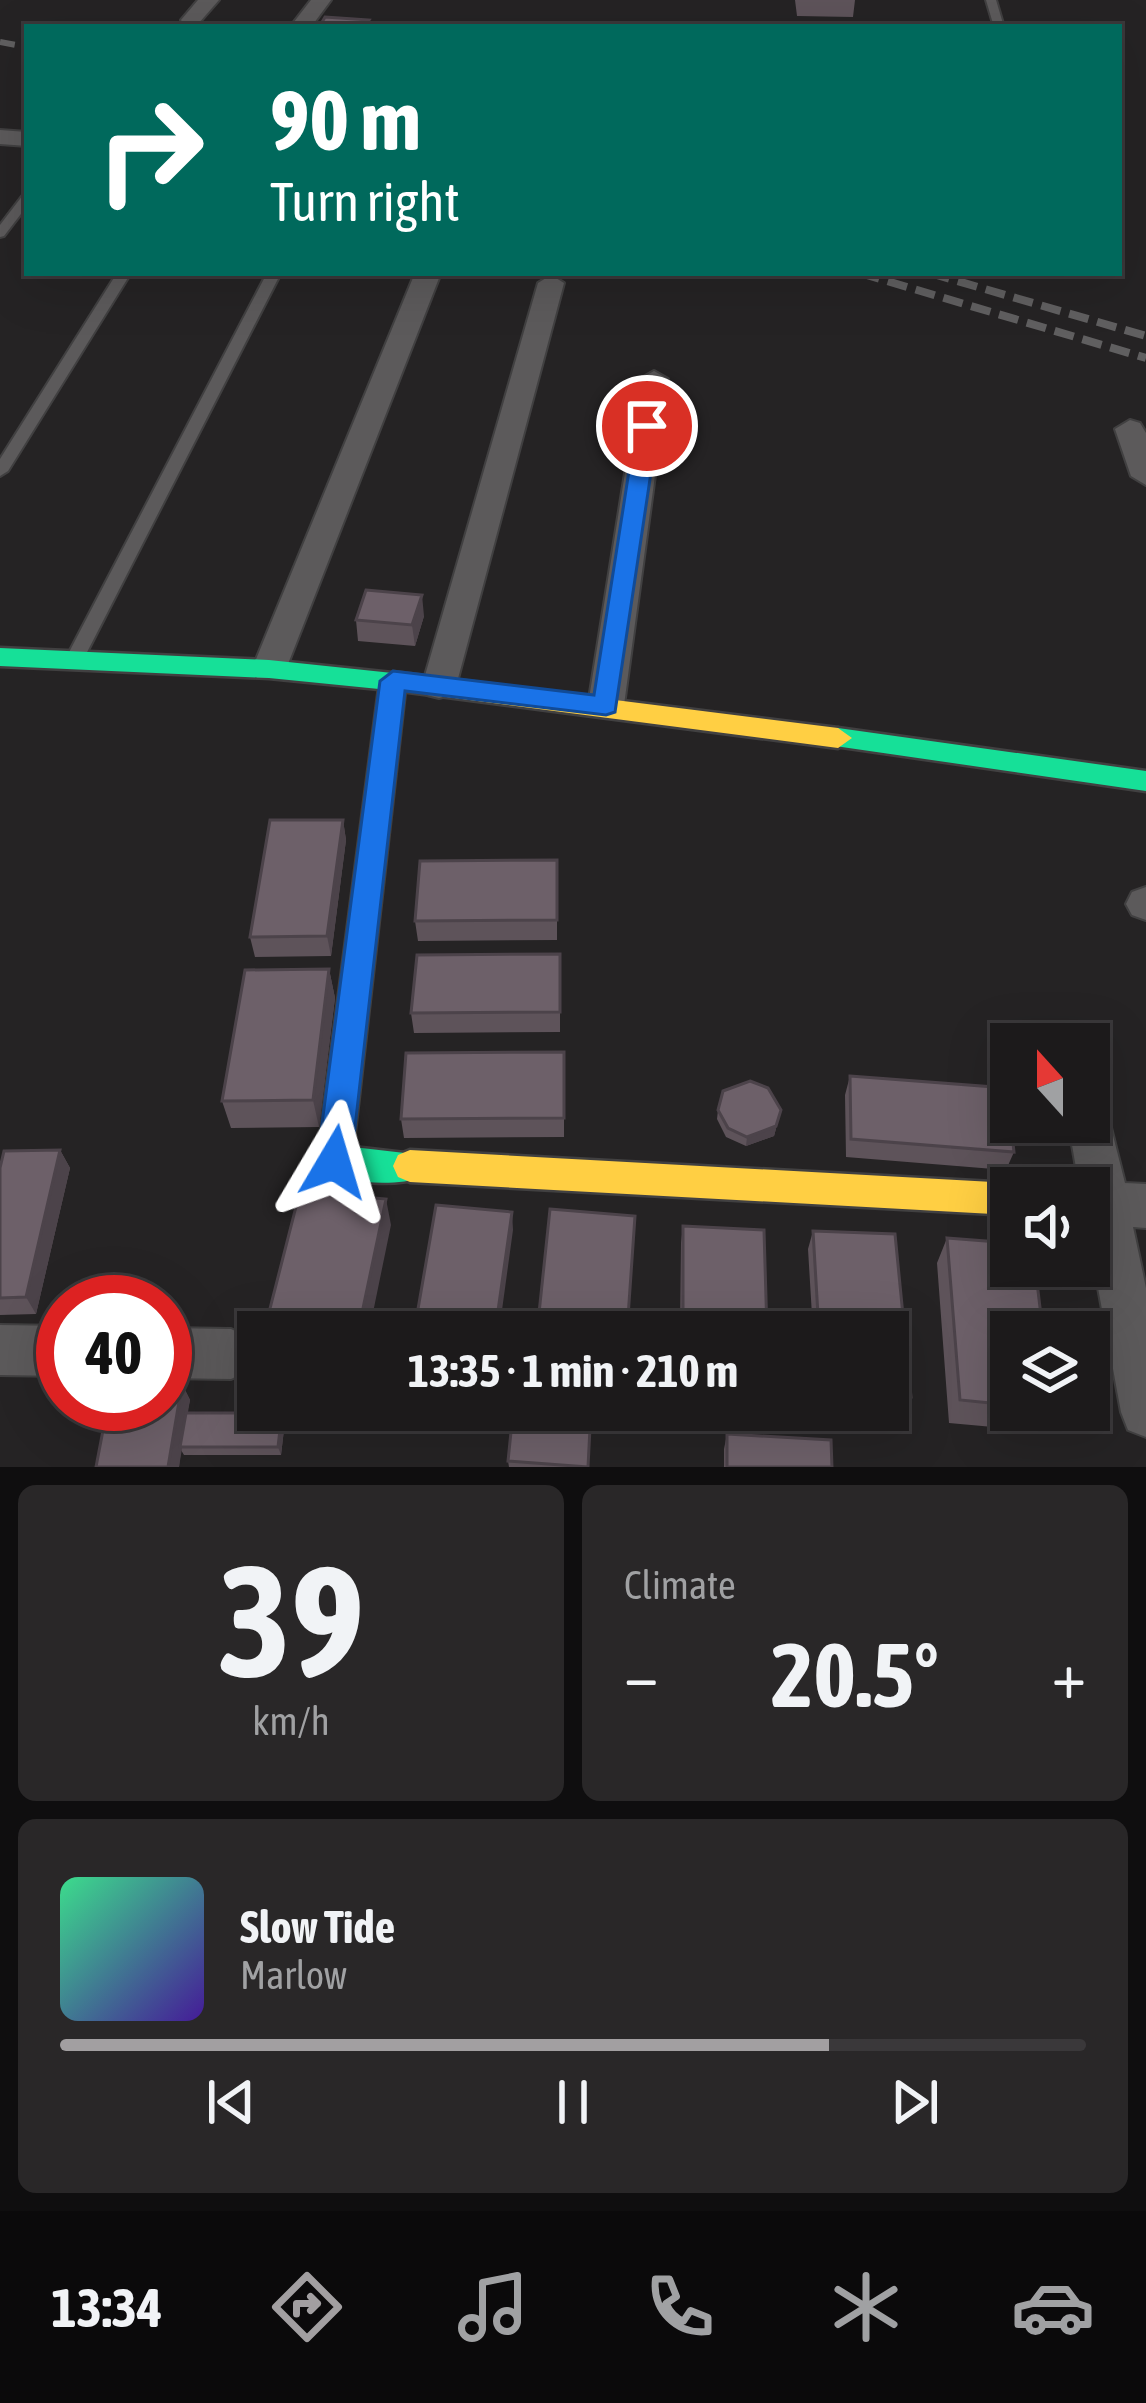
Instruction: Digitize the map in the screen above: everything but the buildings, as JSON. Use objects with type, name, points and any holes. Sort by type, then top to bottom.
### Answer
[{"type":"street","points":[[191,20],[208,0]]},
{"type":"street","points":[[302,24],[321,0]]},
{"type":"street","points":[[269,669],[427,276]]},
{"type":"street","points":[[439,686],[551,283]]},
{"type":"street","points":[[606,706],[654,379]]},
{"type":"street","points":[[1130,429],[1146,476]]},
{"type":"street","points":[[0,657],[269,669],[393,681],[1146,781]]},
{"type":"street","points":[[393,681],[334,1162],[990,1197]]},
{"type":"street","points":[[1096,1143],[1114,1204],[1146,1412]]},
{"type":"street","points":[[0,1350],[36,1351]]},
{"type":"street","points":[[192,1353],[231,1354]]},
{"type":"lane","points":[[0,233],[24,202]]},
{"type":"lane","points":[[0,471],[122,276]]},
{"type":"lane","points":[[74,660],[272,276]]},
{"type":"railway","points":[[0,42],[24,46]]},
{"type":"railway","points":[[870,276],[1146,358]]},
{"type":"railway","points":[[940,276],[1146,336]]},
{"type":"traffic: fast","points":[[0,657],[269,669],[393,681],[334,1162],[410,1166]]},
{"type":"traffic: fast","points":[[838,738],[1146,781]]},
{"type":"traffic: slow","points":[[393,681],[838,738]]},
{"type":"traffic: slow","points":[[410,1166],[990,1198]]},
{"type":"route","points":[[334,1162],[393,681],[606,706],[647,426]]}]
